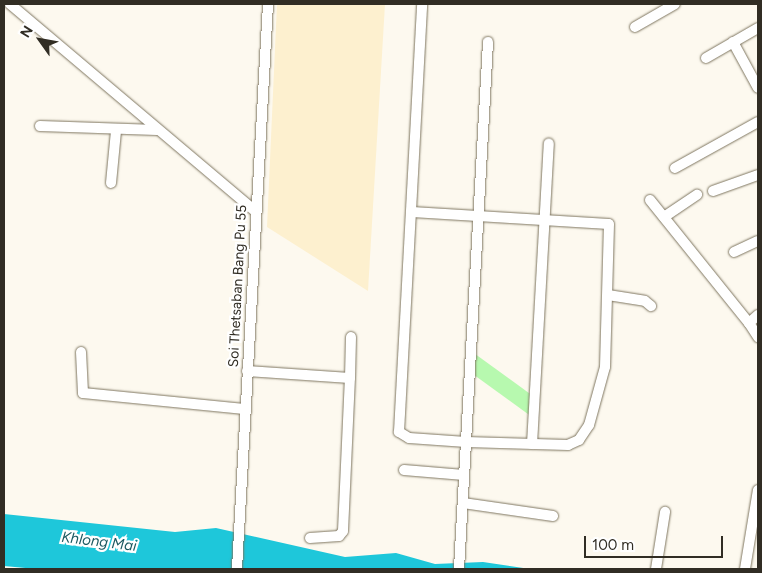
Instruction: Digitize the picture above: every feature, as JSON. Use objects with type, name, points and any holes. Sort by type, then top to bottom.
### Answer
[{"type":"street","points":[[10,4],[256,212]]},
{"type":"street","name":"Soi Thetsaban Bang Pu 55","points":[[237,569],[244,409],[268,4]]},
{"type":"street","points":[[412,212],[608,224],[608,295],[604,376],[584,434],[568,445],[409,438],[399,432],[422,4]]},
{"type":"street","points":[[635,27],[675,4]]},
{"type":"street","points":[[706,58],[758,28]]},
{"type":"street","points":[[459,565],[488,42]]},
{"type":"street","points":[[733,42],[758,88]]},
{"type":"street","points":[[675,168],[758,122]]},
{"type":"street","points":[[40,126],[116,131],[157,130]]},
{"type":"street","points":[[111,182],[116,131]]},
{"type":"street","points":[[532,444],[549,143]]},
{"type":"street","points":[[713,192],[758,175]]},
{"type":"street","points":[[664,217],[697,195]]},
{"type":"street","points":[[650,200],[758,337]]},
{"type":"street","points":[[734,252],[758,241]]},
{"type":"street","points":[[608,295],[645,301],[651,306]]},
{"type":"street","points":[[748,323],[758,315]]},
{"type":"street","points":[[310,538],[339,536],[343,532],[351,337]]},
{"type":"street","points":[[80,352],[83,393],[244,409]]},
{"type":"street","points":[[247,371],[350,378]]},
{"type":"street","points":[[404,470],[464,474]]},
{"type":"street","points":[[745,569],[758,490]]},
{"type":"street","points":[[463,503],[553,516]]},
{"type":"street","points":[[656,569],[665,512]]},
{"type":"shaded area","points":[[277,4],[385,4],[368,291],[267,227]]},
{"type":"green space","points":[[471,351],[533,396],[532,417],[470,372]]},
{"type":"water","name":"Khlong Mai","points":[[4,514],[175,532],[216,528],[345,557],[396,553],[435,564],[483,562],[530,569],[36,569],[4,566]]}]
